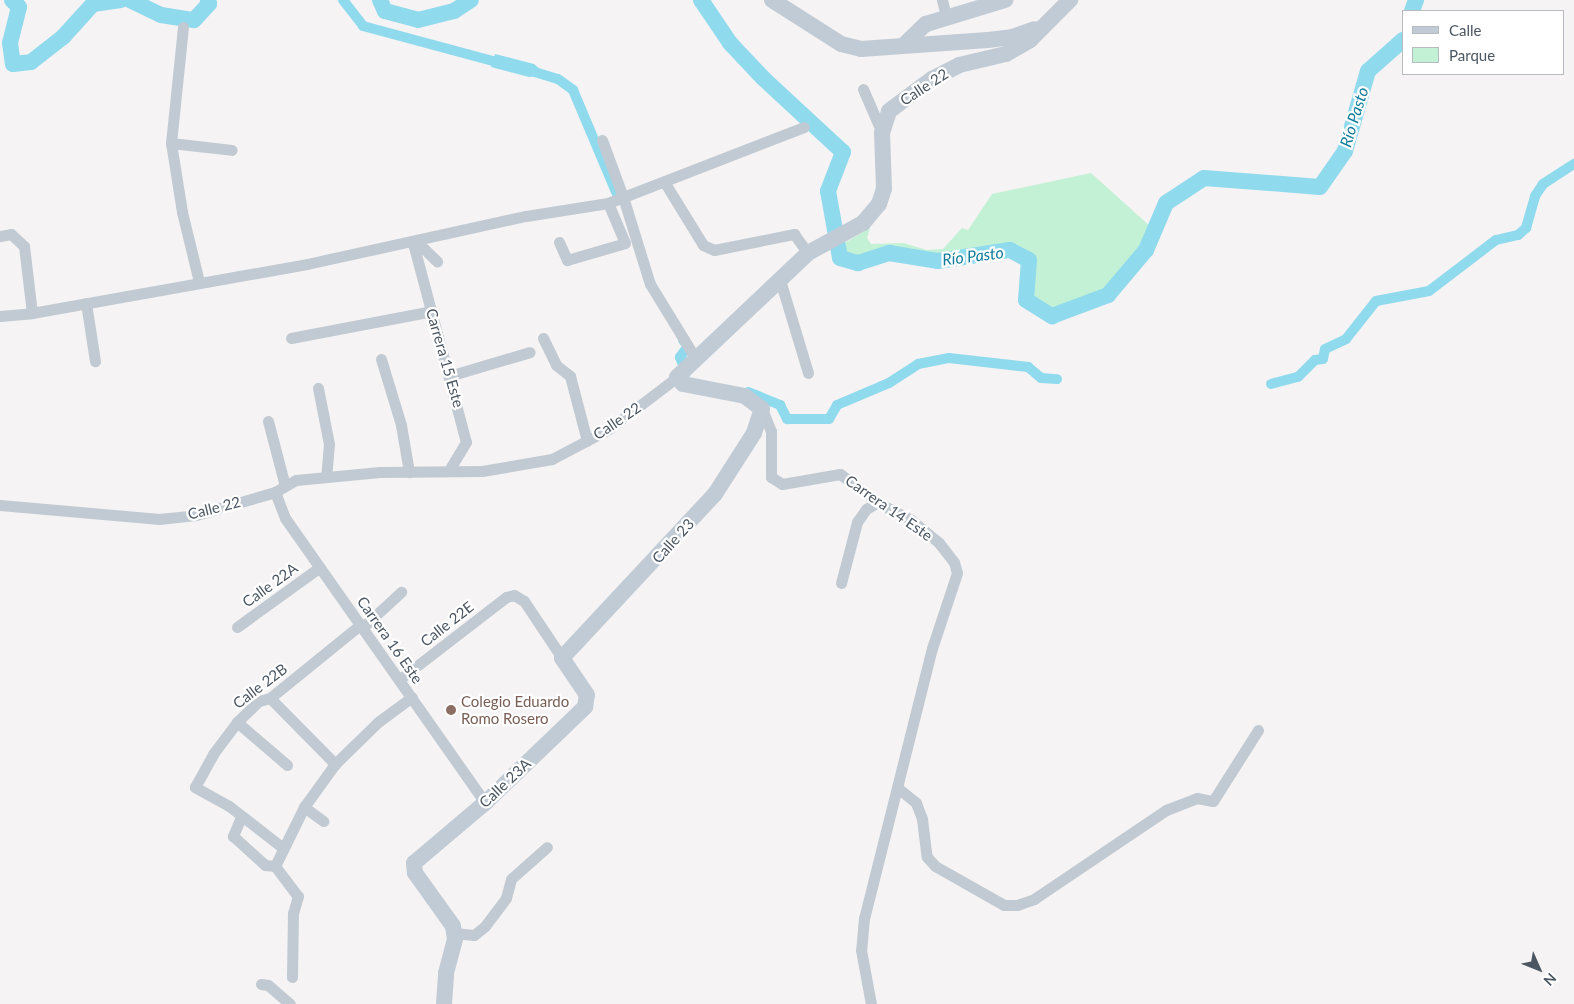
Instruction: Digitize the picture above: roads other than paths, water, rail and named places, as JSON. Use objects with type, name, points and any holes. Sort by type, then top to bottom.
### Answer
[{"type":"street","name":"Calle 22","points":[[772,0],[842,44],[861,49],[1012,37],[1031,31],[1058,14]]},
{"type":"street","points":[[942,0],[946,16]]},
{"type":"street","points":[[905,44],[926,24],[946,16],[1005,0]]},
{"type":"street","name":"Calle 22","points":[[0,506],[159,518],[196,515],[275,492],[296,480],[450,469],[482,471],[552,459],[609,429],[687,368],[814,248],[845,234],[863,223],[879,204],[884,190],[882,133],[889,112],[908,94],[959,65],[1006,54],[1030,40],[1070,0]]},
{"type":"street","points":[[183,27],[171,143],[182,212],[199,282]]},
{"type":"street","points":[[864,89],[882,133]]},
{"type":"street","points":[[0,316],[32,313],[415,242],[526,216],[616,200],[665,183],[804,127]]},
{"type":"street","points":[[559,242],[567,260],[625,243],[602,140]]},
{"type":"street","points":[[171,143],[232,150]]},
{"type":"street","points":[[665,183],[703,244],[714,250],[794,234],[814,248]]},
{"type":"street","points":[[616,200],[687,368],[683,384],[744,396],[762,409]]},
{"type":"street","points":[[0,236],[11,234],[24,246],[32,313]]},
{"type":"street","points":[[415,242],[437,261]]},
{"type":"street","name":"Carrera 15 Este","points":[[415,242],[466,442],[450,469]]},
{"type":"street","points":[[780,280],[808,373]]},
{"type":"street","points":[[86,303],[95,361]]},
{"type":"street","points":[[291,338],[432,311]]},
{"type":"street","points":[[542,338],[556,364],[570,376],[587,441]]},
{"type":"street","points":[[449,376],[530,352]]},
{"type":"street","points":[[381,359],[401,425],[409,472]]},
{"type":"street","points":[[318,388],[330,444],[326,477]]},
{"type":"street","name":"Carrera 14 Este","points":[[762,409],[771,431],[771,477],[782,484],[840,474],[878,502],[911,520],[939,543],[954,562],[957,573],[932,648],[899,789]]},
{"type":"street","name":"Calle 23","points":[[562,658],[715,494],[754,433],[762,409]]},
{"type":"street","points":[[268,421],[285,486]]},
{"type":"street","name":"Carrera 16 Este","points":[[275,492],[286,518],[485,803]]},
{"type":"street","points":[[841,583],[857,522],[866,509],[878,502]]},
{"type":"street","name":"Calle 22A","points":[[237,628],[320,566]]},
{"type":"street","name":"Calle 22B","points":[[241,817],[195,788],[213,754],[237,722],[259,701],[270,698],[402,592]]},
{"type":"street","name":"Calle 22E","points":[[400,679],[506,597],[514,595],[524,601],[562,658]]},
{"type":"street","name":"Calle 23A","points":[[454,933],[453,926],[415,873],[414,863],[485,803],[585,707],[587,695],[562,658]]},
{"type":"street","points":[[275,866],[304,807],[335,764],[378,722],[412,697]]},
{"type":"street","points":[[270,698],[335,764]]},
{"type":"street","points":[[237,722],[287,765]]},
{"type":"street","points":[[871,1004],[861,950],[864,918],[899,789],[916,804],[922,819],[927,857],[935,866],[1004,905],[1017,905],[1034,899],[1166,810],[1196,798],[1213,801],[1258,730]]},
{"type":"street","points":[[304,807],[323,822]]},
{"type":"street","points":[[283,848],[241,817],[233,836],[265,865],[275,866],[298,896],[293,913],[292,977]]},
{"type":"street","points":[[444,1004],[454,933],[474,934],[485,926],[506,898],[511,879],[547,847]]},
{"type":"street","points":[[261,984],[268,985],[290,1004]]},
{"type":"water","points":[[495,54],[534,64],[541,70],[540,76],[529,77],[491,67]]},
{"type":"waterway","name":"Río Pasto","points":[[12,0],[19,7],[10,43],[13,64],[31,62],[63,37],[93,4],[121,0]]},
{"type":"waterway","name":"Río Pasto","points":[[130,0],[161,15],[194,20],[209,4],[208,0]]},
{"type":"waterway","points":[[343,0],[363,26],[504,64]]},
{"type":"waterway","name":"Río Pasto","points":[[380,0],[385,11],[418,20],[454,11],[471,0]]},
{"type":"waterway","name":"Río Pasto","points":[[701,0],[730,43],[763,78],[843,152],[828,191],[840,258],[858,263],[889,253],[938,261],[1010,250],[1029,260],[1026,300],[1052,316],[1108,295],[1146,250],[1166,203],[1204,178],[1320,187],[1345,151],[1368,71],[1402,41]]},
{"type":"waterway","name":"Río Pasto","points":[[1412,10],[1416,0]]},
{"type":"waterway","points":[[528,70],[558,79],[573,90],[617,194]]},
{"type":"waterway","points":[[1271,384],[1298,377],[1315,360],[1323,359],[1325,349],[1346,339],[1376,301],[1429,291],[1496,240],[1518,235],[1526,228],[1535,196],[1543,184],[1574,164]]},
{"type":"waterway","points":[[683,340],[688,346],[680,357],[686,373]]},
{"type":"waterway","points":[[748,392],[780,405],[787,419],[829,419],[837,405],[889,383],[918,364],[949,358],[1028,367],[1041,378],[1057,379]]},
{"type":"place","name":"Colegio Eduardo Romo Rosero","points":[[451,710]]}]
